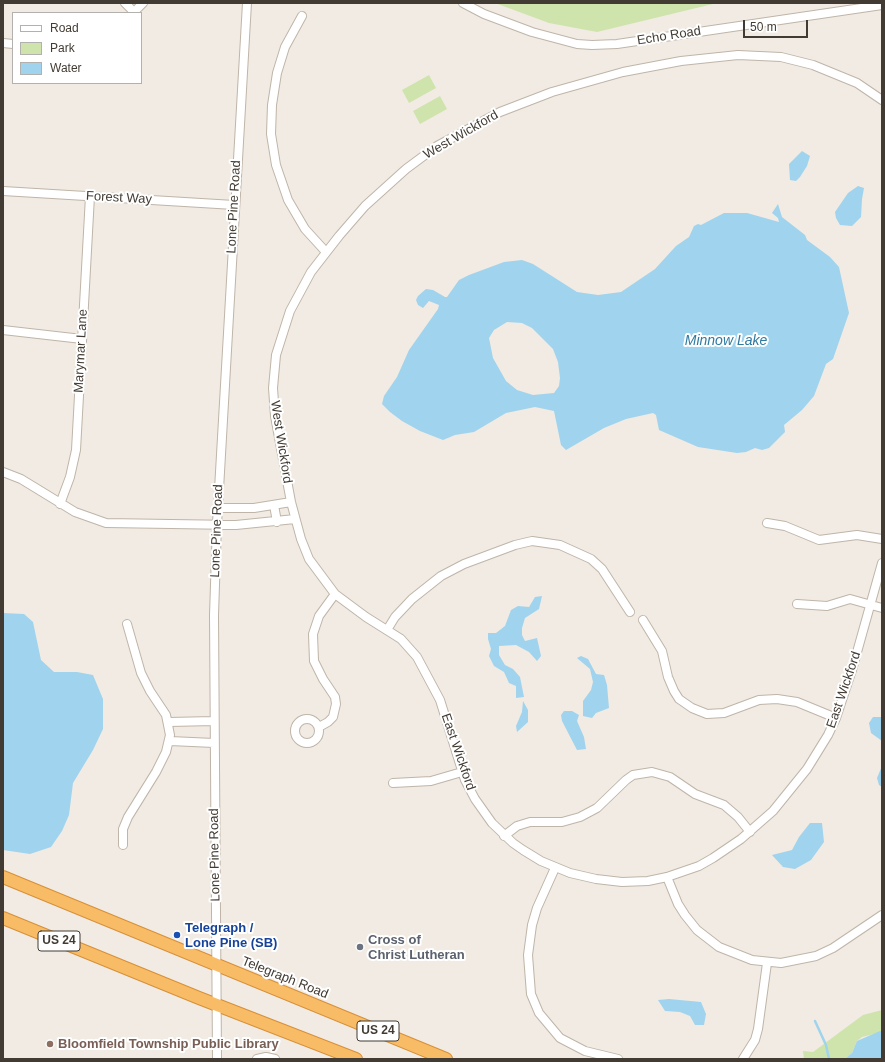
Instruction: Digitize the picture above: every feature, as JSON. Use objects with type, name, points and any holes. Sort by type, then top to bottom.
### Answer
[{"type":"highway","name":"Telegraph Road","points":[[6,882],[216,965],[446,1059]]},
{"type":"highway","name":"US 24","points":[[3,918],[217,1005],[356,1059]]},
{"type":"street","points":[[125,3],[134,12],[143,3]]},
{"type":"street","name":"Lone Pine Road","points":[[217,1059],[214,616],[217,524],[234,205],[247,3]]},
{"type":"street","name":"Echo Road","points":[[463,3],[484,14],[532,32],[577,44],[592,45],[617,44],[879,5]]},
{"type":"street","points":[[302,16],[285,47],[277,73],[272,105],[271,134],[276,166],[288,200],[305,229],[326,252]]},
{"type":"street","name":"West Wickford","points":[[291,502],[275,416],[274,371],[280,338],[294,302],[326,252],[354,217],[383,188],[438,146],[500,112],[552,92],[623,72],[723,55],[765,55],[796,60],[827,70],[857,83],[882,100]]},
{"type":"street","name":"Forest Way","points":[[3,191],[234,205]]},
{"type":"street","name":"Marymar Lane","points":[[60,504],[70,478],[76,450],[90,196]]},
{"type":"street","points":[[3,330],[82,339]]},
{"type":"street","points":[[3,472],[21,479],[60,504],[85,516],[106,523],[145,525],[254,525],[295,519]]},
{"type":"street","points":[[218,508],[240,508],[291,502]]},
{"type":"street","name":"East Wickford","points":[[291,502],[300,539],[309,558],[335,594],[410,648],[426,671],[440,700],[462,772],[469,788],[483,811],[504,836],[523,850],[555,868],[576,875],[610,881],[648,881],[667,877],[699,866],[713,858],[750,832],[773,811],[797,783],[817,755],[836,718],[871,605]]},
{"type":"street","points":[[274,505],[277,522]]},
{"type":"street","points":[[766,523],[785,526],[819,540],[856,535],[882,539]]},
{"type":"street","points":[[387,630],[395,617],[412,599],[441,576],[464,564],[515,545],[532,541],[571,548],[591,559],[602,569],[630,612]]},
{"type":"street","points":[[871,605],[882,563]]},
{"type":"street","points":[[319,727],[328,722],[332,717],[336,704],[335,697],[323,679],[314,661],[313,634],[319,616],[335,594]]},
{"type":"street","points":[[797,604],[827,606],[850,600],[882,608]]},
{"type":"street","points":[[643,620],[662,651],[668,677],[674,691],[678,698],[692,708],[707,714],[724,713],[759,700],[778,699],[797,702],[836,718]]},
{"type":"street","points":[[123,845],[123,829],[128,817],[153,778],[170,741],[169,722],[145,681],[127,624]]},
{"type":"street","points":[[169,722],[214,722]]},
{"type":"street","points":[[170,741],[214,743]]},
{"type":"street","points":[[393,783],[431,781],[462,772]]},
{"type":"street","points":[[504,836],[517,826],[530,822],[562,822],[580,817],[597,808],[633,775],[652,772],[670,776],[695,794],[724,805],[738,817],[750,832]]},
{"type":"street","points":[[555,868],[539,902],[532,925],[528,955],[531,994],[539,1013],[560,1038],[585,1051],[618,1059]]},
{"type":"street","points":[[667,877],[678,904],[685,916],[704,936],[729,952],[752,960],[767,963],[797,961],[824,952],[882,915]]},
{"type":"street","points":[[743,1059],[755,1040],[758,1029],[767,963]]},
{"type":"street","points":[[257,1059],[266,1057],[275,1059]]},
{"type":"green space","points":[[495,3],[717,3],[597,32],[549,23]]},
{"type":"green space","points":[[429,75],[436,88],[409,103],[402,90]]},
{"type":"green space","points":[[440,96],[447,109],[420,124],[413,111]]},
{"type":"green space","points":[[882,1010],[882,1032],[862,1037],[857,1041],[852,1053],[845,1059],[804,1059],[803,1051],[813,1052],[863,1015]]},
{"type":"water","points":[[802,151],[810,156],[807,166],[796,181],[790,180],[789,164]]},
{"type":"water","points":[[858,186],[864,188],[861,217],[852,226],[840,225],[836,218],[835,212],[848,193]]},
{"type":"water","name":"Minnow Lake","points":[[778,204],[782,217],[805,235],[807,240],[830,257],[839,267],[849,313],[833,359],[826,364],[814,396],[802,410],[784,425],[785,432],[769,448],[762,450],[755,448],[746,452],[737,453],[698,447],[659,430],[656,415],[653,413],[626,419],[604,428],[566,450],[561,445],[554,411],[535,407],[506,413],[474,432],[455,435],[443,440],[420,431],[402,421],[382,404],[384,396],[397,377],[409,350],[438,309],[439,305],[429,301],[423,308],[418,305],[416,300],[418,296],[426,289],[433,290],[447,297],[459,280],[469,275],[504,262],[522,260],[533,264],[577,292],[598,295],[621,292],[655,269],[676,246],[689,237],[694,226],[698,224],[701,225],[724,213],[747,213],[779,222],[778,218],[772,213]],"holes":[[[507,322],[522,323],[532,328],[553,349],[558,362],[560,378],[559,386],[554,393],[533,395],[517,390],[506,381],[493,358],[489,338],[494,330]]]},
{"type":"water","points":[[542,596],[539,609],[525,618],[522,628],[522,635],[525,641],[537,638],[541,656],[537,661],[529,652],[516,645],[499,646],[499,655],[505,665],[513,669],[520,677],[524,697],[516,698],[516,686],[509,683],[504,672],[494,666],[489,656],[491,649],[488,633],[496,633],[505,626],[511,610],[518,606],[529,607],[535,597]]},
{"type":"water","points":[[3,613],[24,614],[33,622],[41,660],[54,672],[77,672],[93,675],[103,699],[103,729],[93,750],[73,783],[69,815],[62,831],[51,847],[30,854],[3,850]]},
{"type":"water","points":[[581,656],[588,659],[596,674],[604,675],[607,685],[609,708],[596,713],[592,718],[583,716],[583,701],[591,690],[593,682],[590,669],[577,658]]},
{"type":"water","points":[[523,701],[528,710],[528,722],[517,732],[516,726],[522,712]]},
{"type":"water","points":[[564,711],[572,711],[579,715],[577,721],[584,737],[586,749],[577,750],[562,721],[561,715]]},
{"type":"water","points":[[873,717],[882,717],[882,741],[871,733],[869,723]]},
{"type":"water","points":[[882,766],[882,787],[879,785],[877,778]]},
{"type":"water","points":[[810,823],[822,823],[824,842],[811,860],[795,869],[783,867],[772,855],[792,850],[799,837]]},
{"type":"water","points":[[669,999],[701,1002],[706,1014],[704,1025],[695,1025],[690,1016],[680,1012],[665,1011],[658,1000]]},
{"type":"water","points":[[880,1031],[882,1032],[882,1058],[845,1059],[852,1053],[857,1041]]},
{"type":"waterway","points":[[815,1021],[826,1045],[829,1059]]},
{"type":"place","name":"Telegraph / Lone Pine (SB)","points":[[177,935]]},
{"type":"place","name":"Cross of Christ Lutheran","points":[[360,947]]},
{"type":"place","name":"Bloomfield Township Public Library","points":[[50,1044]]}]
